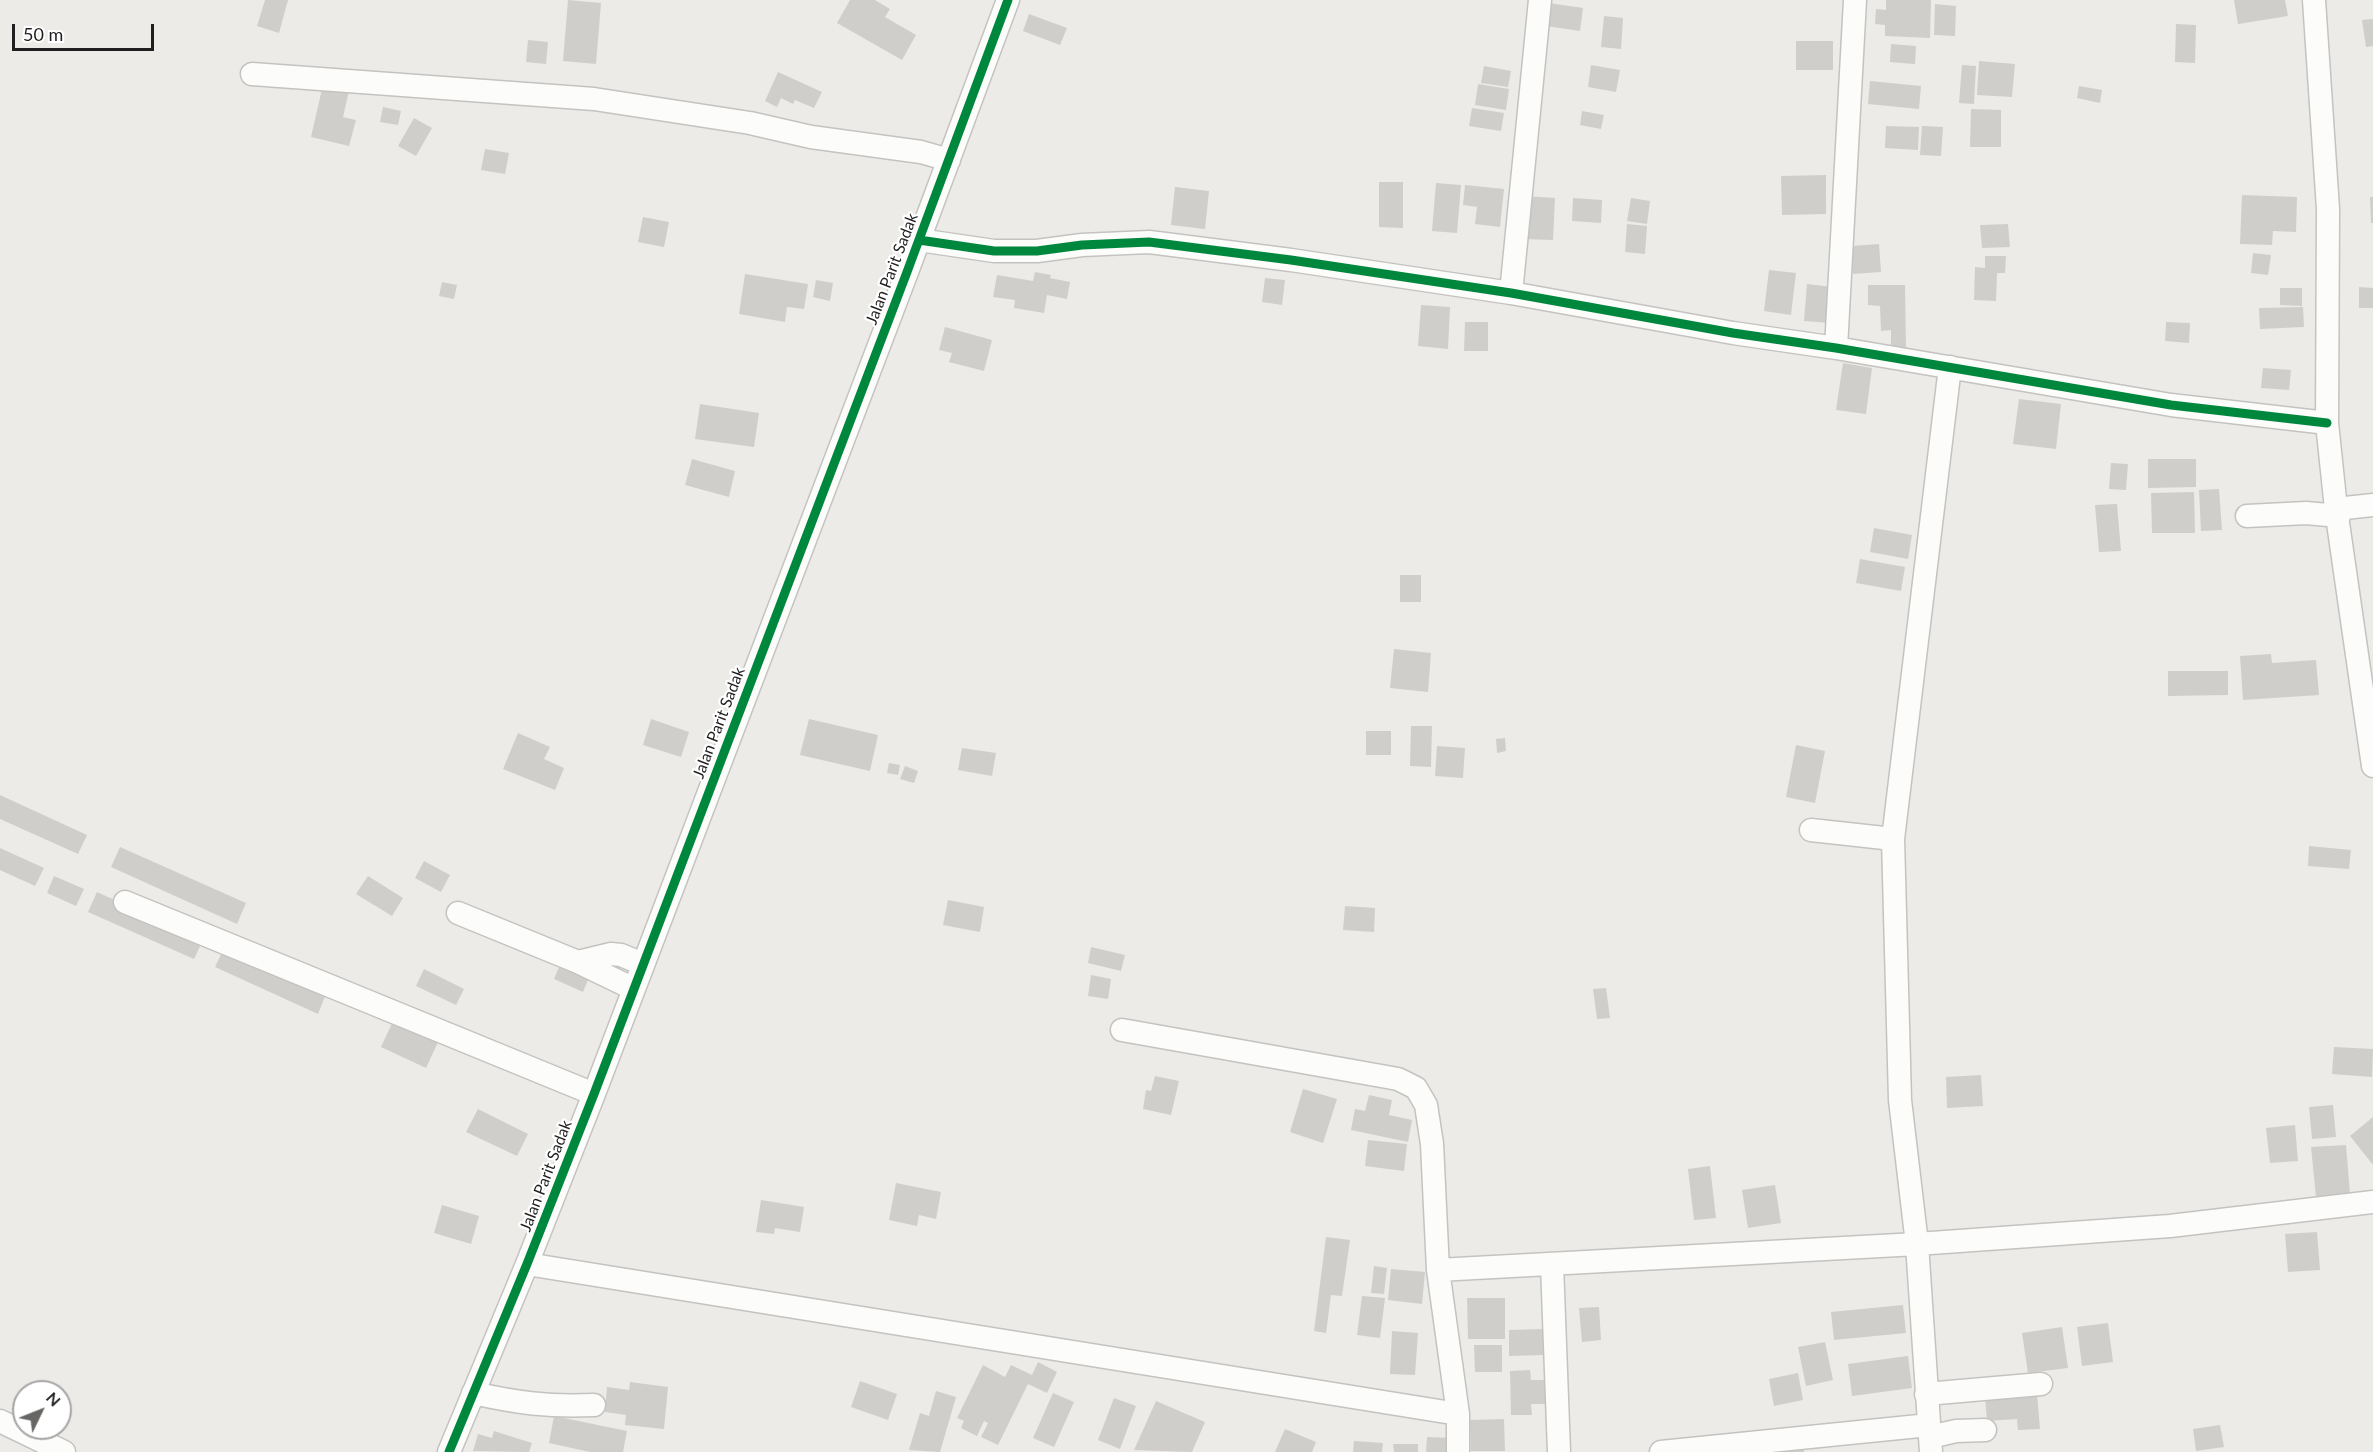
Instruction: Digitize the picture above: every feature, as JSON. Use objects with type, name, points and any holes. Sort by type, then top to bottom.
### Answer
[{"type":"street","name":"Jalan Parit Sadak","points":[[449,1452],[594,1094],[919,240],[935,156],[1008,0]]},
{"type":"street","points":[[1511,293],[1540,0]]},
{"type":"street","points":[[1836,348],[1855,0]]},
{"type":"street","points":[[2314,0],[2328,209],[2327,423],[2373,766]]},
{"type":"street","points":[[252,74],[594,99],[750,123],[811,137],[935,156]]},
{"type":"street","points":[[919,240],[994,251],[1149,242],[1511,293],[1733,333],[1836,348],[2171,405],[2327,423]]},
{"type":"street","points":[[1930,1438],[1917,1244],[1900,1100],[1893,840],[1950,367]]},
{"type":"street","points":[[2247,516],[2338,513],[2373,506]]},
{"type":"street","points":[[1811,830],[1893,840]]},
{"type":"street","points":[[125,902],[594,1094]]},
{"type":"street","points":[[458,913],[578,962],[634,988]]},
{"type":"street","points":[[578,962],[611,954],[621,955],[644,964]]},
{"type":"street","points":[[1122,1030],[1398,1079],[1416,1088],[1426,1105],[1432,1144],[1438,1270],[1458,1414],[1458,1452]]},
{"type":"street","points":[[1438,1270],[1917,1244],[2170,1227],[2373,1202]]},
{"type":"street","points":[[527,1264],[1458,1414]]},
{"type":"street","points":[[1552,1264],[1559,1452]]},
{"type":"street","points":[[1926,1394],[2041,1384]]},
{"type":"street","points":[[473,1393],[520,1404],[556,1407],[594,1405]]},
{"type":"street","points":[[0,1421],[64,1452]]},
{"type":"street","points":[[1661,1452],[1930,1438],[1956,1431],[1985,1430]]},
{"type":"building","points":[[265,0],[288,0],[279,33],[257,26]]},
{"type":"building","points":[[568,0],[601,3],[596,64],[563,61]]},
{"type":"building","points":[[850,0],[875,0],[890,9],[885,17],[916,35],[902,60],[837,23]]},
{"type":"building","points":[[1886,0],[1931,0],[1930,38],[1885,36],[1885,25],[1875,24],[1876,9],[1886,10]]},
{"type":"building","points":[[2234,0],[2285,0],[2288,16],[2238,24]]},
{"type":"building","points":[[1549,3],[1583,8],[1580,31],[1546,26]]},
{"type":"building","points":[[1935,4],[1956,6],[1955,36],[1934,35]]},
{"type":"building","points":[[1029,14],[1067,28],[1060,45],[1023,31]]},
{"type":"building","points":[[1604,16],[1623,18],[1621,49],[1601,47]]},
{"type":"building","points":[[2373,19],[2373,46],[2366,47],[2362,20]]},
{"type":"building","points":[[2176,24],[2196,25],[2195,63],[2175,62]]},
{"type":"building","points":[[528,40],[548,42],[546,64],[526,62]]},
{"type":"building","points":[[1796,41],[1833,41],[1833,70],[1796,70]]},
{"type":"building","points":[[1891,44],[1916,46],[1915,64],[1890,62]]},
{"type":"building","points":[[1979,61],[2015,64],[2012,97],[1977,95]]},
{"type":"building","points":[[1591,65],[1620,70],[1616,92],[1588,87]]},
{"type":"building","points":[[1962,65],[1976,66],[1974,104],[1959,103]]},
{"type":"building","points":[[1484,66],[1511,71],[1508,87],[1481,83]]},
{"type":"building","points":[[778,72],[822,92],[814,108],[795,100],[793,104],[781,98],[777,107],[765,101]]},
{"type":"building","points":[[1870,81],[1921,86],[1919,109],[1868,104]]},
{"type":"building","points":[[1478,84],[1509,89],[1506,110],[1475,105]]},
{"type":"building","points":[[2079,86],[2102,90],[2100,103],[2077,98]]},
{"type":"building","points":[[335,88],[349,91],[343,117],[356,120],[349,146],[311,137],[322,89],[334,92]]},
{"type":"building","points":[[383,107],[401,111],[398,125],[380,122]]},
{"type":"building","points":[[1472,108],[1504,113],[1501,131],[1469,126]]},
{"type":"building","points":[[1971,109],[2001,110],[2001,147],[1970,147]]},
{"type":"building","points":[[1582,111],[1604,115],[1601,129],[1580,125]]},
{"type":"building","points":[[414,118],[432,128],[416,156],[398,146]]},
{"type":"building","points":[[1886,126],[1919,127],[1918,150],[1885,148]]},
{"type":"building","points":[[1922,126],[1943,127],[1941,156],[1920,155]]},
{"type":"building","points":[[485,149],[509,153],[505,174],[481,170]]},
{"type":"building","points":[[1826,175],[1826,214],[1782,215],[1781,176]]},
{"type":"building","points":[[1379,182],[1403,182],[1403,228],[1379,227]]},
{"type":"building","points":[[1436,183],[1461,185],[1457,233],[1432,231]]},
{"type":"building","points":[[1465,185],[1504,189],[1500,227],[1475,224],[1477,207],[1463,205]]},
{"type":"building","points":[[1175,187],[1209,191],[1205,229],[1171,225]]},
{"type":"building","points":[[2242,195],[2297,197],[2296,232],[2273,231],[2272,245],[2240,244]]},
{"type":"building","points":[[1525,196],[1555,198],[1553,240],[1523,239]]},
{"type":"building","points":[[2370,197],[2373,197],[2373,223],[2371,223]]},
{"type":"building","points":[[1573,198],[1602,200],[1601,223],[1572,221]]},
{"type":"building","points":[[1631,198],[1650,201],[1647,224],[1627,221]]},
{"type":"building","points":[[643,217],[669,222],[664,247],[638,242]]},
{"type":"building","points":[[1627,224],[1647,226],[1645,254],[1625,252]]},
{"type":"building","points":[[2008,224],[2010,247],[1982,248],[1980,225]]},
{"type":"building","points":[[1879,244],[1881,272],[1853,274],[1851,246]]},
{"type":"building","points":[[2253,253],[2271,255],[2268,275],[2251,273]]},
{"type":"building","points":[[1985,256],[2006,256],[2005,273],[1997,273],[1996,301],[1974,300],[1975,267],[1985,268]]},
{"type":"building","points":[[1769,270],[1796,273],[1791,315],[1764,311]]},
{"type":"building","points":[[1035,272],[1070,282],[1067,299],[1047,295],[1044,313],[1014,308],[1015,300],[993,297],[997,275],[1033,281]]},
{"type":"building","points":[[745,274],[808,284],[804,309],[787,307],[785,322],[739,314]]},
{"type":"building","points":[[1265,278],[1285,280],[1282,305],[1262,302]]},
{"type":"building","points":[[816,280],[833,283],[830,301],[813,297]]},
{"type":"building","points":[[442,282],[457,285],[454,299],[439,296]]},
{"type":"building","points":[[1807,284],[1833,287],[1830,323],[1804,321]]},
{"type":"building","points":[[1868,285],[1905,285],[1906,348],[1891,348],[1891,330],[1881,331],[1880,306],[1868,305]]},
{"type":"building","points":[[2359,287],[2373,288],[2373,308],[2359,308]]},
{"type":"building","points":[[2280,288],[2302,288],[2302,306],[2280,305]]},
{"type":"building","points":[[1421,305],[1450,307],[1448,349],[1418,346]]},
{"type":"building","points":[[2303,307],[2304,327],[2260,329],[2259,308]]},
{"type":"building","points":[[1465,322],[1488,322],[1488,351],[1464,351]]},
{"type":"building","points":[[2166,322],[2190,323],[2189,343],[2165,341]]},
{"type":"building","points":[[945,327],[992,340],[984,371],[949,362],[952,353],[939,350]]},
{"type":"building","points":[[1843,363],[1872,368],[1866,414],[1836,410]]},
{"type":"building","points":[[2263,368],[2291,370],[2289,390],[2261,388]]},
{"type":"building","points":[[2019,399],[2061,404],[2056,449],[2013,444]]},
{"type":"building","points":[[700,404],[759,413],[754,447],[695,439]]},
{"type":"building","points":[[692,459],[735,471],[729,497],[685,485]]},
{"type":"building","points":[[2148,459],[2196,459],[2196,487],[2148,488]]},
{"type":"building","points":[[2111,463],[2128,464],[2126,490],[2109,489]]},
{"type":"building","points":[[2219,489],[2222,530],[2201,531],[2199,490]]},
{"type":"building","points":[[2194,492],[2195,533],[2152,533],[2151,493]]},
{"type":"building","points":[[2117,504],[2121,551],[2099,552],[2095,505]]},
{"type":"building","points":[[1874,528],[1912,535],[1908,559],[1870,552]]},
{"type":"building","points":[[1860,559],[1905,567],[1901,591],[1856,583]]},
{"type":"building","points":[[1400,575],[1421,575],[1421,602],[1400,602]]},
{"type":"building","points":[[1394,649],[1431,653],[1428,692],[1390,688]]},
{"type":"building","points":[[2271,654],[2272,663],[2316,660],[2319,695],[2243,700],[2240,656]]},
{"type":"building","points":[[2168,671],[2228,671],[2228,695],[2168,696]]},
{"type":"building","points":[[651,719],[689,732],[681,757],[643,745]]},
{"type":"building","points":[[809,719],[878,735],[870,771],[800,755]]},
{"type":"building","points":[[1411,726],[1432,726],[1431,767],[1410,766]]},
{"type":"building","points":[[1366,731],[1391,731],[1391,755],[1366,755]]},
{"type":"building","points":[[518,733],[550,747],[544,759],[564,768],[555,790],[503,769]]},
{"type":"building","points":[[1505,738],[1506,751],[1497,753],[1496,739]]},
{"type":"building","points":[[1796,745],[1825,751],[1815,803],[1786,797]]},
{"type":"building","points":[[1437,746],[1465,748],[1463,778],[1435,776]]},
{"type":"building","points":[[962,748],[996,753],[992,776],[958,770]]},
{"type":"building","points":[[889,763],[900,765],[898,775],[887,773]]},
{"type":"building","points":[[905,766],[918,771],[914,783],[900,779]]},
{"type":"building","points":[[0,795],[87,835],[78,854],[0,819]]},
{"type":"building","points":[[2309,846],[2351,850],[2349,869],[2308,866]]},
{"type":"building","points":[[120,847],[246,903],[237,924],[111,867]]},
{"type":"building","points":[[0,848],[44,868],[35,886],[0,870]]},
{"type":"building","points":[[424,861],[450,875],[441,892],[415,878]]},
{"type":"building","points":[[54,876],[84,889],[76,906],[47,893]]},
{"type":"building","points":[[368,876],[403,898],[392,916],[356,894]]},
{"type":"building","points":[[97,892],[203,940],[194,959],[88,912]]},
{"type":"building","points":[[948,900],[984,907],[980,932],[943,925]]},
{"type":"building","points":[[1345,906],[1375,908],[1374,932],[1343,930]]},
{"type":"building","points":[[1091,947],[1125,955],[1121,971],[1088,963]]},
{"type":"building","points":[[224,948],[326,994],[318,1014],[215,967]]},
{"type":"building","points":[[561,962],[590,975],[583,992],[554,979]]},
{"type":"building","points":[[424,969],[464,989],[456,1005],[416,986]]},
{"type":"building","points":[[1091,975],[1111,979],[1108,999],[1088,996]]},
{"type":"building","points":[[1606,988],[1610,1018],[1597,1019],[1593,989]]},
{"type":"building","points":[[394,1019],[439,1040],[426,1068],[381,1047]]},
{"type":"building","points":[[2334,1047],[2373,1049],[2372,1077],[2332,1074]]},
{"type":"building","points":[[1981,1075],[1983,1106],[1947,1108],[1946,1077]]},
{"type":"building","points":[[1155,1076],[1179,1081],[1171,1115],[1143,1109],[1146,1090],[1151,1091]]},
{"type":"building","points":[[1303,1089],[1337,1099],[1323,1143],[1290,1132]]},
{"type":"building","points":[[1369,1095],[1392,1100],[1389,1115],[1412,1120],[1408,1142],[1351,1130],[1355,1109],[1365,1111]]},
{"type":"building","points":[[2333,1105],[2336,1137],[2312,1139],[2309,1107]]},
{"type":"building","points":[[478,1109],[528,1134],[517,1156],[466,1132]]},
{"type":"building","points":[[2373,1117],[2373,1165],[2350,1136]]},
{"type":"building","points":[[2295,1125],[2298,1161],[2270,1163],[2266,1128]]},
{"type":"building","points":[[1368,1140],[1407,1144],[1404,1171],[1365,1166]]},
{"type":"building","points":[[2346,1145],[2350,1194],[2316,1197],[2311,1147]]},
{"type":"building","points":[[1710,1166],[1716,1218],[1694,1220],[1688,1169]]},
{"type":"building","points":[[896,1183],[941,1192],[936,1219],[919,1215],[917,1226],[889,1220]]},
{"type":"building","points":[[1775,1185],[1781,1223],[1748,1228],[1742,1190]]},
{"type":"building","points":[[761,1200],[804,1207],[800,1232],[775,1228],[774,1234],[756,1232]]},
{"type":"building","points":[[442,1205],[479,1216],[471,1244],[434,1233]]},
{"type":"building","points":[[2317,1232],[2320,1270],[2288,1272],[2285,1234]]},
{"type":"building","points":[[1326,1237],[1350,1240],[1342,1296],[1331,1295],[1326,1333],[1314,1331]]},
{"type":"building","points":[[1374,1266],[1387,1268],[1384,1294],[1371,1293]]},
{"type":"building","points":[[1391,1269],[1425,1272],[1422,1304],[1388,1300]]},
{"type":"building","points":[[1362,1296],[1385,1298],[1380,1338],[1357,1335]]},
{"type":"building","points":[[1467,1298],[1505,1298],[1505,1339],[1468,1339]]},
{"type":"building","points":[[1903,1305],[1906,1333],[1834,1340],[1831,1312]]},
{"type":"building","points":[[1599,1307],[1601,1340],[1582,1342],[1579,1308]]},
{"type":"building","points":[[2108,1323],[2113,1362],[2082,1366],[2077,1327]]},
{"type":"building","points":[[2062,1327],[2068,1368],[2028,1373],[2022,1333]]},
{"type":"building","points":[[1543,1329],[1544,1355],[1509,1356],[1509,1330]]},
{"type":"building","points":[[1392,1331],[1418,1333],[1415,1375],[1390,1374]]},
{"type":"building","points":[[1825,1342],[1833,1380],[1806,1386],[1798,1347]]},
{"type":"building","points":[[1474,1345],[1502,1345],[1502,1372],[1475,1372]]},
{"type":"building","points":[[1908,1356],[1912,1388],[1852,1396],[1848,1364]]},
{"type":"building","points":[[1038,1362],[1057,1372],[1047,1393],[1028,1384],[998,1445],[981,1437],[988,1423],[984,1421],[977,1436],[961,1428],[964,1421],[957,1418],[983,1365],[1005,1377],[1011,1365],[1032,1375]]},
{"type":"building","points":[[1530,1370],[1531,1380],[1546,1380],[1547,1404],[1531,1404],[1532,1415],[1511,1415],[1510,1371]]},
{"type":"building","points":[[1798,1373],[1803,1400],[1774,1406],[1769,1379]]},
{"type":"building","points":[[860,1381],[897,1394],[888,1420],[851,1407]]},
{"type":"building","points":[[630,1382],[668,1387],[664,1429],[625,1425],[626,1415],[605,1412],[607,1387],[629,1390]]},
{"type":"building","points":[[936,1391],[956,1397],[940,1452],[909,1450],[920,1413],[929,1416]]},
{"type":"building","points":[[1053,1393],[1074,1402],[1054,1447],[1033,1438]]},
{"type":"building","points":[[2037,1393],[2040,1429],[2018,1430],[2017,1419],[1987,1421],[1985,1397]]},
{"type":"building","points":[[1114,1398],[1136,1406],[1120,1449],[1098,1440]]},
{"type":"building","points":[[1156,1401],[1205,1422],[1192,1452],[1134,1450]]},
{"type":"building","points":[[554,1416],[627,1431],[623,1452],[590,1452],[549,1443]]},
{"type":"building","points":[[1504,1419],[1505,1451],[1471,1451],[1470,1420]]},
{"type":"building","points":[[2220,1425],[2224,1447],[2196,1451],[2193,1429]]},
{"type":"building","points":[[1285,1429],[1316,1442],[1312,1452],[1275,1452]]},
{"type":"building","points":[[494,1431],[532,1443],[529,1452],[473,1451],[478,1434],[492,1438]]},
{"type":"building","points":[[1427,1437],[1451,1438],[1450,1452],[1426,1452]]},
{"type":"building","points":[[1354,1441],[1383,1443],[1382,1452],[1353,1452]]},
{"type":"building","points":[[1393,1444],[1418,1444],[1418,1452],[1394,1452]]},
{"type":"building","points":[[1804,1447],[1804,1452],[1779,1452],[1779,1448]]},
{"type":"cycle path","points":[[449,1452],[594,1094],[907,272],[1008,0]]},
{"type":"cycle path","points":[[919,240],[994,251],[1037,251],[1082,245],[1149,242],[1291,260],[1511,293],[1733,333],[1836,348],[2171,405],[2327,423]]}]
